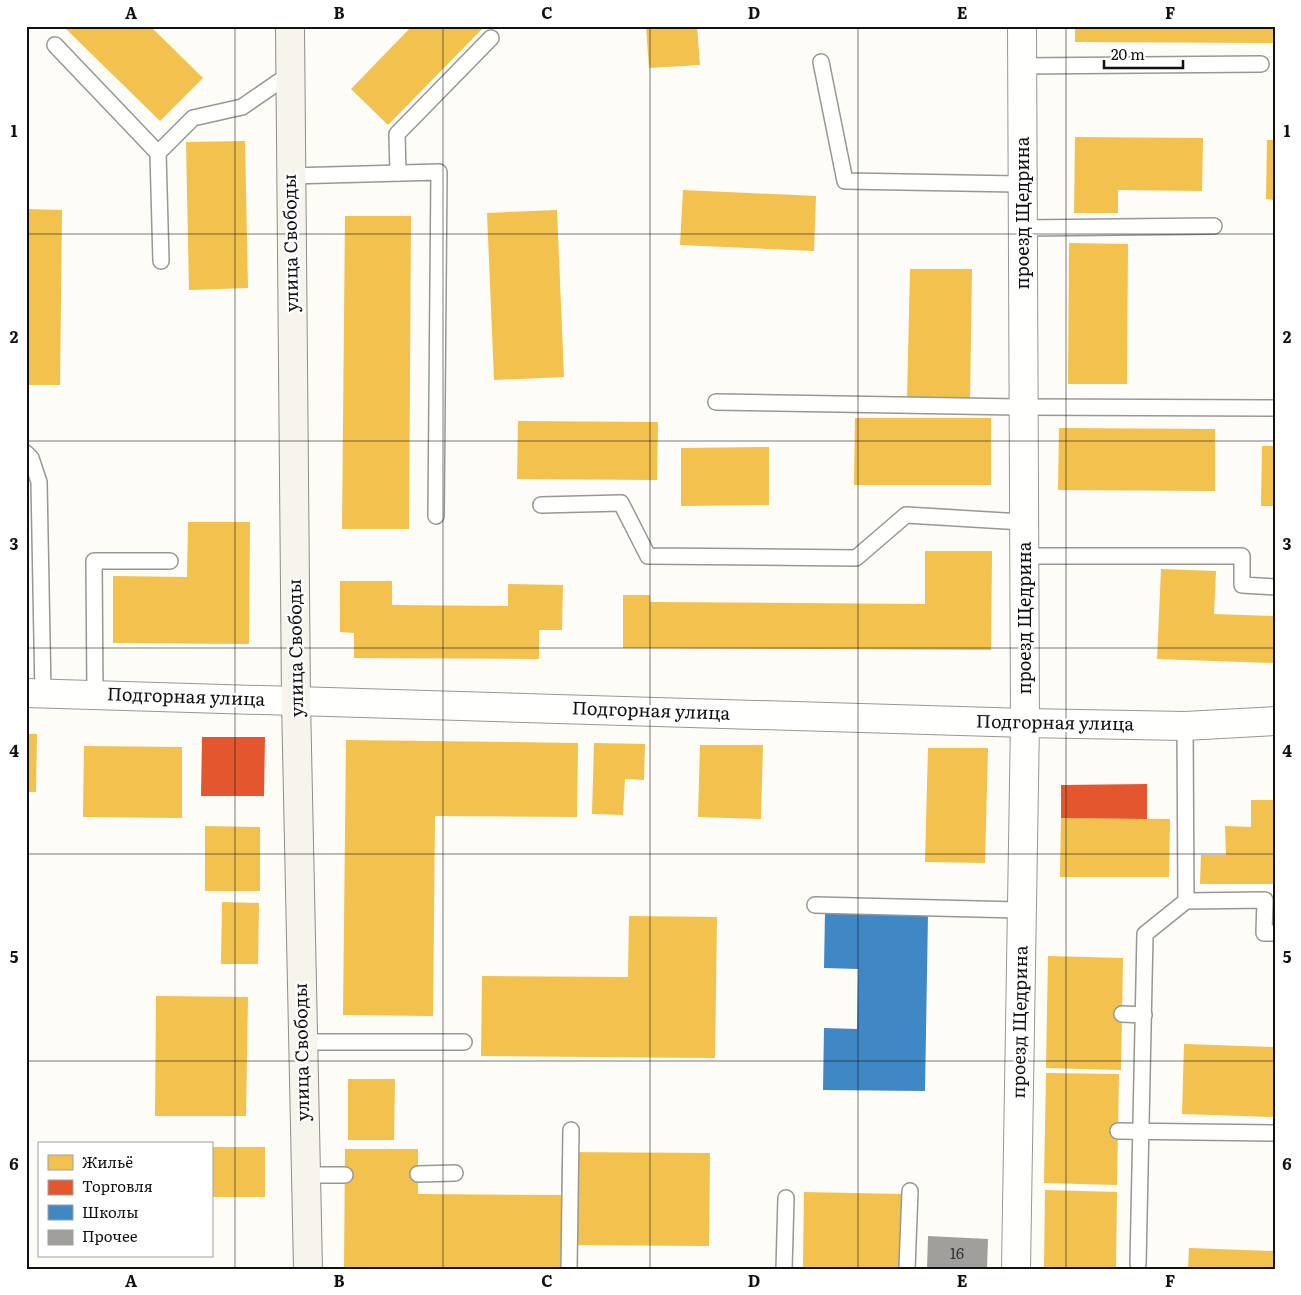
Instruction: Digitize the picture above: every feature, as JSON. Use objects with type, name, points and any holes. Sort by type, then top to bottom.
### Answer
[{"type":"street","name":"улица Свободы","points":[[290,26],[296,700],[304,1175],[308,1269]]},
{"type":"street","name":"проезд Щедрина","points":[[1016,1269],[1025,723],[1022,26]]},
{"type":"street","name":"Подгорная улица","points":[[34,693],[1025,723],[1185,726],[1275,721]]},
{"type":"lane","points":[[398,173],[397,134],[492,38]]},
{"type":"lane","points":[[55,45],[158,153],[161,261]]},
{"type":"lane","points":[[821,62],[845,181],[1022,184]]},
{"type":"lane","points":[[1022,66],[1262,64]]},
{"type":"lane","points":[[158,153],[193,118],[242,107],[290,74]]},
{"type":"lane","points":[[290,176],[439,172],[436,516]]},
{"type":"lane","points":[[1023,228],[1214,226]]},
{"type":"lane","points":[[716,402],[1024,407],[1275,408]]},
{"type":"lane","points":[[26,453],[31,458],[39,482],[33,507],[34,693]]},
{"type":"lane","points":[[541,505],[621,504],[648,556],[856,558],[906,515],[1024,522]]},
{"type":"lane","points":[[1024,556],[1242,556],[1242,585],[1275,587]]},
{"type":"lane","points":[[95,695],[94,561],[170,561]]},
{"type":"lane","points":[[1185,726],[1186,901]]},
{"type":"lane","points":[[1138,1264],[1145,934],[1186,901],[1265,900],[1264,933],[1275,933]]},
{"type":"lane","points":[[815,905],[1022,910]]},
{"type":"lane","points":[[1122,1014],[1144,1015]]},
{"type":"lane","points":[[302,1042],[464,1042]]},
{"type":"lane","points":[[569,1269],[571,1130]]},
{"type":"lane","points":[[1118,1131],[1141,1133],[1275,1133]]},
{"type":"lane","points":[[418,1174],[455,1173]]},
{"type":"lane","points":[[304,1175],[345,1175]]},
{"type":"lane","points":[[907,1269],[910,1191]]},
{"type":"lane","points":[[784,1269],[786,1198]]},
{"type":"building: Жильё","points":[[63,26],[150,26],[203,78],[160,121]]},
{"type":"building: Жильё","points":[[412,26],[485,26],[388,125],[351,89]]},
{"type":"building: Жильё","points":[[646,26],[697,26],[700,65],[649,68]]},
{"type":"building: Жильё","points":[[1075,26],[1275,26],[1275,43],[1075,42]]},
{"type":"building: Жильё","points":[[1075,137],[1203,138],[1202,191],[1118,190],[1118,213],[1074,213]]},
{"type":"building: Жильё","points":[[1267,140],[1275,140],[1275,200],[1266,199]]},
{"type":"building: Жильё","points":[[245,141],[248,288],[189,290],[186,142]]},
{"type":"building: Жильё","points":[[683,190],[816,196],[814,251],[680,245]]},
{"type":"building: Жильё","points":[[26,209],[62,210],[60,385],[26,385]]},
{"type":"building: Жильё","points":[[557,210],[564,377],[494,380],[487,213]]},
{"type":"building: Жильё","points":[[345,216],[411,216],[409,529],[342,529]]},
{"type":"building: Жильё","points":[[1069,243],[1128,244],[1127,384],[1068,384]]},
{"type":"building: Жильё","points":[[910,269],[972,269],[970,401],[907,400]]},
{"type":"building: Жильё","points":[[855,418],[991,418],[991,485],[854,485]]},
{"type":"building: Жильё","points":[[518,421],[658,422],[657,480],[517,479]]},
{"type":"building: Жильё","points":[[1059,428],[1215,429],[1215,491],[1058,490]]},
{"type":"building: Жильё","points":[[1262,446],[1275,446],[1275,506],[1261,506]]},
{"type":"building: Жильё","points":[[769,447],[769,505],[681,506],[681,448]]},
{"type":"building: Жильё","points":[[188,522],[250,522],[249,644],[113,643],[113,576],[187,577]]},
{"type":"building: Жильё","points":[[925,551],[992,551],[991,650],[623,648],[623,595],[650,595],[650,602],[925,604]]},
{"type":"building: Жильё","points":[[1161,569],[1216,571],[1214,614],[1275,616],[1275,663],[1157,659]]},
{"type":"building: Жильё","points":[[340,581],[392,581],[392,605],[508,606],[508,584],[563,585],[562,630],[539,630],[539,659],[354,658],[354,633],[340,632]]},
{"type":"building: Жильё","points":[[26,734],[37,734],[36,792],[26,792]]},
{"type":"building: Жильё","points":[[346,740],[578,743],[577,817],[435,816],[433,1016],[343,1015]]},
{"type":"building: Жильё","points":[[594,743],[645,744],[644,780],[625,779],[623,815],[592,814]]},
{"type":"building: Жильё","points":[[700,745],[763,745],[761,819],[698,817]]},
{"type":"building: Жильё","points":[[84,746],[182,747],[182,818],[83,817]]},
{"type":"building: Жильё","points":[[928,748],[988,748],[985,863],[925,862]]},
{"type":"building: Жильё","points":[[1251,800],[1275,800],[1275,884],[1200,884],[1201,855],[1226,855],[1225,826],[1251,827]]},
{"type":"building: Жильё","points":[[1061,818],[1170,819],[1169,877],[1060,877]]},
{"type":"building: Жильё","points":[[205,826],[260,827],[260,891],[205,891]]},
{"type":"building: Жильё","points":[[222,902],[259,903],[258,964],[221,964]]},
{"type":"building: Жильё","points":[[629,916],[717,917],[715,1058],[481,1056],[482,976],[628,977]]},
{"type":"building: Жильё","points":[[1048,956],[1123,958],[1121,1070],[1046,1068]]},
{"type":"building: Жильё","points":[[156,996],[248,997],[246,1116],[155,1116]]},
{"type":"building: Жильё","points":[[1184,1044],[1275,1047],[1275,1117],[1182,1114]]},
{"type":"building: Жильё","points":[[1046,1073],[1119,1074],[1117,1185],[1044,1183]]},
{"type":"building: Жильё","points":[[348,1079],[395,1079],[394,1140],[348,1140]]},
{"type":"building: Жильё","points":[[212,1147],[265,1147],[265,1197],[212,1197]]},
{"type":"building: Жильё","points":[[345,1149],[418,1149],[418,1194],[561,1195],[562,1152],[710,1153],[709,1246],[561,1245],[560,1269],[344,1269]]},
{"type":"building: Жильё","points":[[1045,1190],[1117,1192],[1116,1269],[1044,1269]]},
{"type":"building: Жильё","points":[[804,1192],[901,1194],[900,1269],[803,1269]]},
{"type":"building: Жильё","points":[[1189,1248],[1275,1251],[1275,1269],[1188,1269]]},
{"type":"building: Торговля","points":[[202,737],[265,737],[264,796],[201,796]]},
{"type":"building: Торговля","points":[[1147,784],[1147,819],[1061,818],[1061,785]]},
{"type":"building: Школы","points":[[825,912],[928,914],[925,1091],[823,1090],[824,1028],[857,1029],[858,969],[824,968]]},
{"type":"building: Прочее","points":[[928,1236],[988,1239],[987,1269],[927,1269]]}]
